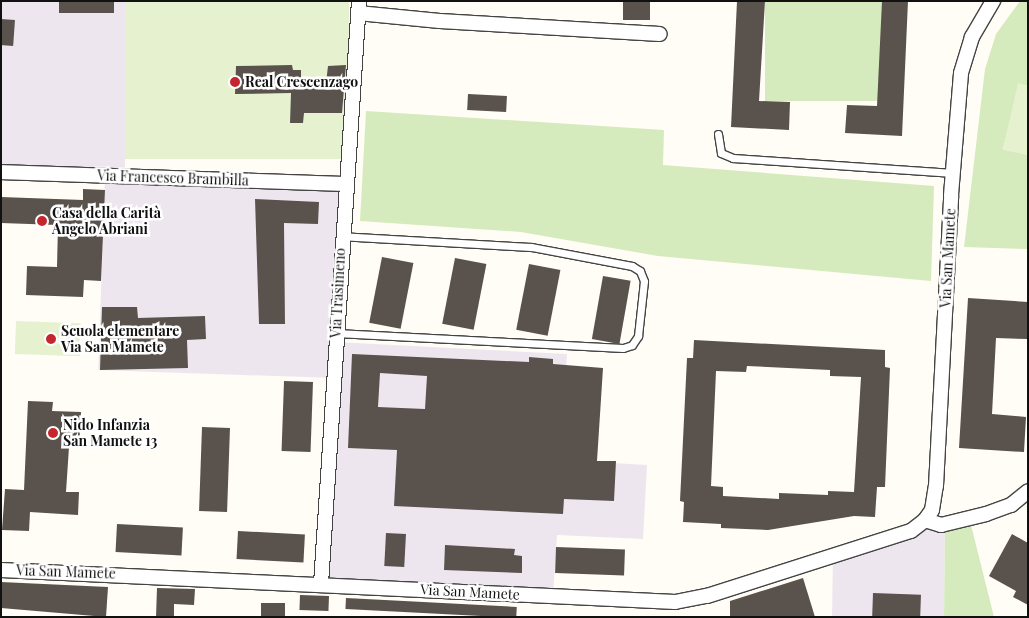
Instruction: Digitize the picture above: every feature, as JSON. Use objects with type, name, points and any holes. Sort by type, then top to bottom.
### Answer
[{"type":"street","name":"Via San Mamete","points":[[1,570],[681,601],[707,596],[911,530],[925,520],[932,510],[936,486],[953,173],[963,64],[975,30],[993,1]]},
{"type":"street","points":[[359,7],[440,22],[660,34]]},
{"type":"street","name":"Via Trasimeno","points":[[321,584],[345,184],[359,7]]},
{"type":"street","name":"Via Francesco Brambilla","points":[[1,172],[345,184]]},
{"type":"street","points":[[925,520],[941,525],[986,514],[1011,505],[1028,491]]},
{"type":"lane","points":[[718,134],[721,153],[729,157],[953,173]]},
{"type":"lane","points":[[336,333],[623,348],[632,345],[638,336],[644,282],[640,271],[632,266],[531,247],[342,236]]},
{"type":"shaded area","points":[[1,1],[125,1],[125,172],[1,172]]},
{"type":"shaded area","points":[[105,177],[341,185],[334,378],[98,370]]},
{"type":"shaded area","points":[[335,342],[567,354],[561,460],[647,465],[643,539],[557,535],[553,596],[321,584]]},
{"type":"shaded area","points":[[945,524],[944,617],[832,617],[833,557],[920,525]]},
{"type":"green space","name":"Real Crescenzago","points":[[125,1],[349,1],[349,159],[125,159]]},
{"type":"green space","points":[[765,1],[882,1],[882,101],[765,101]]},
{"type":"green space","points":[[1020,1],[1028,1],[1028,86],[1019,84],[1003,149],[1028,155],[1028,249],[964,247],[985,69],[996,34]]},
{"type":"green space","points":[[1018,83],[1028,86],[1028,155],[1003,150]]},
{"type":"green space","points":[[366,111],[664,130],[663,165],[934,186],[931,281],[658,256],[521,232],[360,221]]},
{"type":"green space","points":[[16,321],[81,323],[80,356],[15,354]]},
{"type":"green space","points":[[971,525],[994,617],[944,617],[945,531]]},
{"type":"building","points":[[59,1],[114,1],[114,13],[59,13]]},
{"type":"building","points":[[623,1],[650,1],[650,20],[623,20]]},
{"type":"building","points":[[737,1],[765,1],[759,101],[790,102],[789,130],[731,127]]},
{"type":"building","points":[[882,1],[908,1],[902,136],[845,133],[847,105],[877,106]]},
{"type":"building","points":[[1,19],[15,20],[13,46],[1,45]]},
{"type":"building","points":[[292,65],[293,70],[301,70],[301,81],[326,83],[328,66],[346,65],[342,113],[304,113],[303,123],[290,123],[291,93],[235,94],[236,66]]},
{"type":"building","points":[[468,94],[507,96],[506,112],[467,110]]},
{"type":"building","points":[[83,189],[105,190],[101,281],[84,280],[83,297],[26,295],[27,266],[57,267],[58,225],[1,223],[1,197],[83,200]]},
{"type":"building","points":[[255,199],[319,202],[318,224],[284,223],[285,324],[259,324]]},
{"type":"building","points":[[382,257],[413,263],[401,329],[369,323]]},
{"type":"building","points":[[455,258],[486,264],[474,330],[442,324]]},
{"type":"building","points":[[529,264],[560,270],[548,336],[516,330]]},
{"type":"building","points":[[603,276],[631,281],[619,344],[592,339]]},
{"type":"building","points":[[968,298],[1028,302],[1028,339],[996,338],[992,414],[1026,417],[1024,452],[959,448]]},
{"type":"building","points":[[102,307],[137,307],[138,318],[205,316],[206,339],[187,340],[188,368],[100,370]]},
{"type":"building","points":[[694,340],[885,350],[885,367],[890,368],[885,487],[877,487],[875,517],[854,516],[768,530],[721,528],[721,524],[683,522],[684,502],[680,501],[687,358],[693,358]],"holes":[[[747,366],[830,370],[830,376],[861,377],[854,492],[828,491],[828,495],[779,493],[779,499],[723,496],[723,487],[711,486],[716,371],[746,372]]]},
{"type":"building","points":[[352,354],[529,362],[529,357],[553,359],[553,364],[603,368],[597,461],[616,461],[614,501],[564,499],[563,514],[394,506],[397,450],[348,448]],"holes":[[[380,373],[427,376],[425,409],[378,407]]]},
{"type":"building","points":[[284,381],[313,382],[311,452],[282,451]]},
{"type":"building","points":[[28,401],[53,402],[52,411],[81,412],[79,447],[69,447],[66,492],[79,492],[78,515],[30,512],[29,531],[2,530],[5,489],[24,490]]},
{"type":"building","points":[[202,427],[230,428],[227,512],[199,511]]},
{"type":"building","points":[[117,524],[183,527],[181,555],[116,552]]},
{"type":"building","points":[[238,531],[305,535],[303,562],[237,559]]},
{"type":"building","points":[[386,533],[406,534],[404,567],[384,566]]},
{"type":"building","points":[[1012,534],[1028,543],[1028,605],[1013,597],[1016,591],[989,576]]},
{"type":"building","points":[[445,545],[515,549],[514,555],[522,556],[522,573],[444,570]]},
{"type":"building","points":[[556,547],[625,549],[624,575],[555,573]]},
{"type":"building","points":[[803,578],[815,617],[730,617],[730,601]]},
{"type":"building","points":[[1,582],[108,587],[106,617],[1,608]]},
{"type":"building","points":[[157,588],[195,589],[194,605],[174,604],[174,617],[156,617]]},
{"type":"building","points":[[873,593],[921,595],[920,617],[872,617]]},
{"type":"building","points":[[300,595],[329,596],[328,611],[299,610]]},
{"type":"building","points":[[346,598],[517,607],[516,617],[345,609]]},
{"type":"building","points":[[261,603],[285,603],[285,617],[261,617]]},
{"type":"place","name":"Real Crescenzago","points":[[235,82]]},
{"type":"place","name":"Casa della Carità Angelo Abriani","points":[[42,221]]},
{"type":"place","name":"Scuola elementare Via San Mamete","points":[[51,339]]},
{"type":"place","name":"Nido Infanzia San Mamete 13","points":[[53,433]]}]
